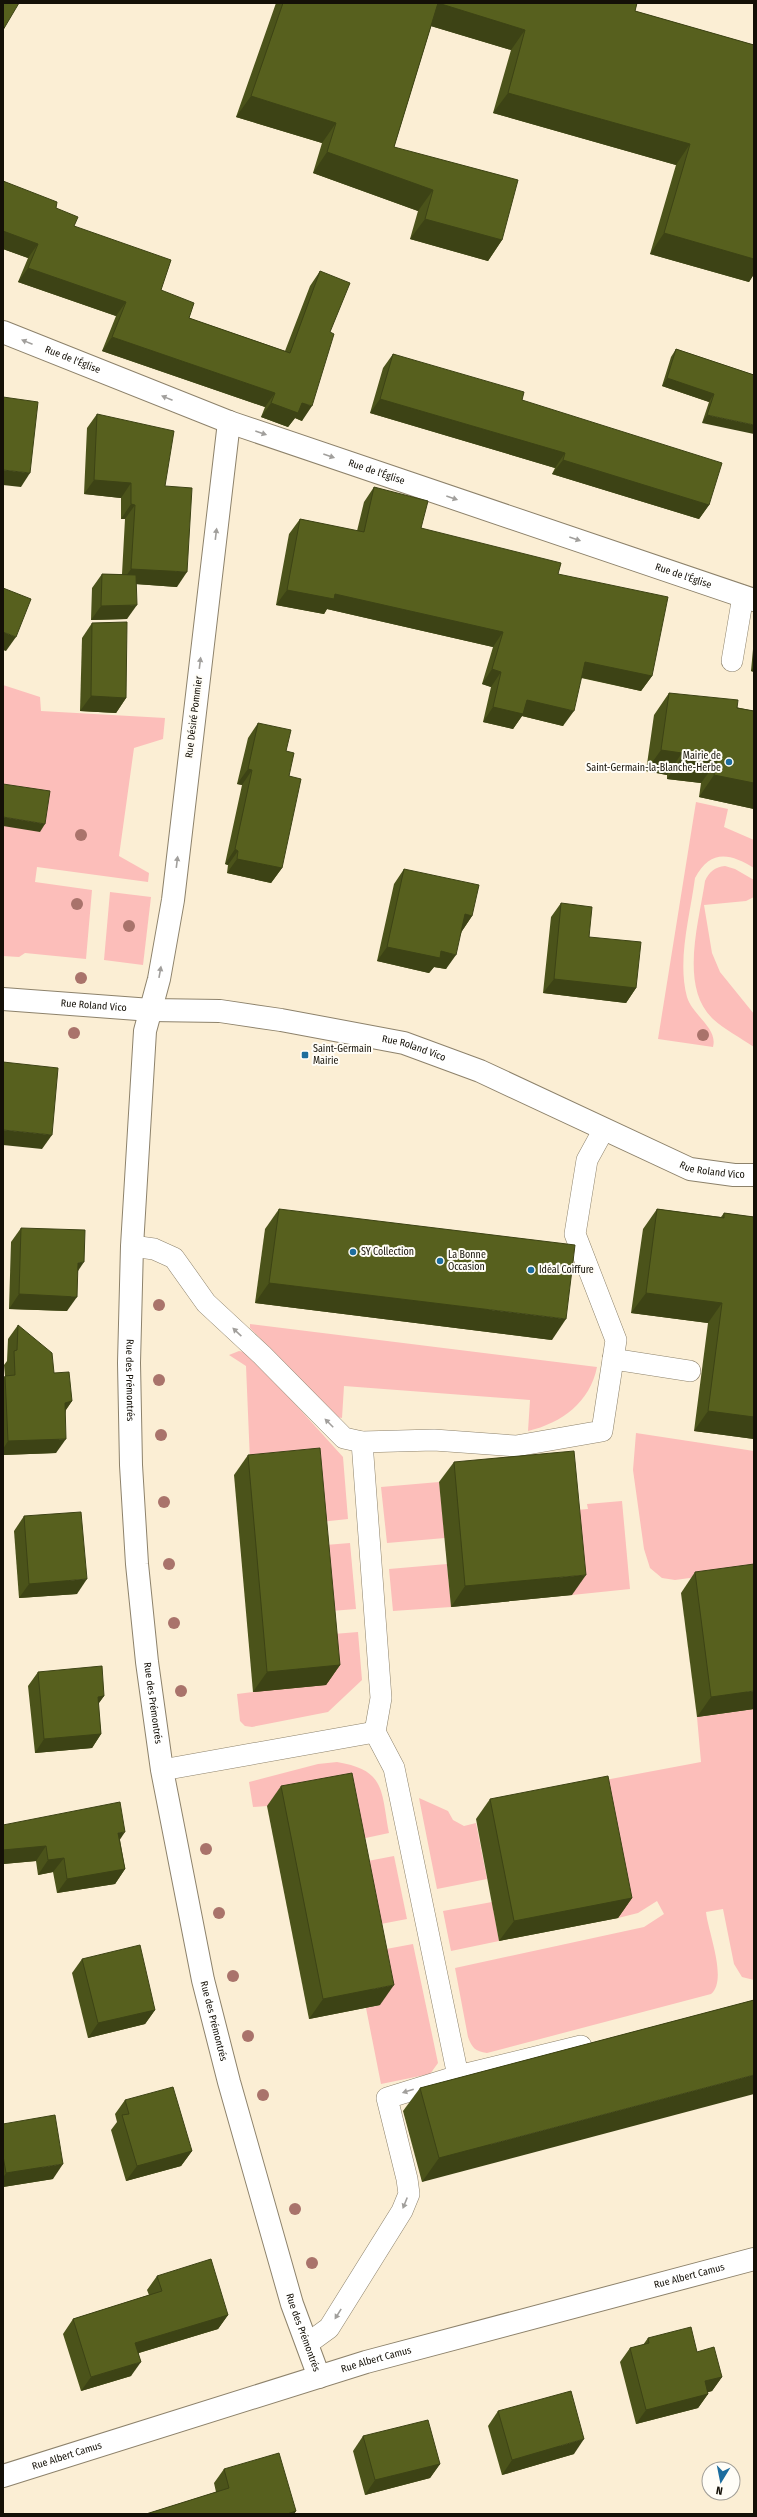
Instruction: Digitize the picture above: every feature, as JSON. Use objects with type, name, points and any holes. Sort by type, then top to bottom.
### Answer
[{"type":"street","name":"Rue de l'Église","points":[[3,332],[230,422],[749,598]]},
{"type":"street","name":"Rue Désiré Pommier","points":[[151,1010],[173,900],[230,422]]},
{"type":"street","name":"Rue Roland Vico","points":[[3,999],[151,1010],[220,1012],[281,1020],[404,1043],[480,1071],[690,1169],[734,1175],[754,1175]]},
{"type":"street","name":"Rue des Prémontrés","points":[[151,1010],[145,1031],[132,1246],[129,1363],[136,1548],[147,1662],[162,1770],[203,1980],[229,2082],[292,2304],[319,2377]]},
{"type":"street","name":"Rue Albert Camus","points":[[3,2476],[366,2362],[754,2259]]},
{"type":"lane","points":[[732,661],[749,598]]},
{"type":"lane","points":[[132,1246],[154,1249],[174,1258],[206,1303],[262,1355],[344,1438],[362,1442],[434,1440],[516,1446],[602,1431],[616,1340],[575,1234],[587,1160],[604,1129]]},
{"type":"lane","points":[[613,1359],[690,1371]]},
{"type":"lane","points":[[362,1442],[381,1698],[375,1732],[394,1768],[458,2076]]},
{"type":"lane","points":[[162,1770],[375,1732]]},
{"type":"lane","points":[[307,2344],[329,2328],[402,2211],[409,2194],[387,2098],[458,2076],[596,2042]]},
{"type":"shaded area","points":[[3,685],[40,697],[41,711],[165,718],[163,739],[134,748],[119,856],[149,873],[148,882],[37,867],[35,882],[92,890],[86,959],[25,953],[19,957],[3,956]]},
{"type":"shaded area","points":[[696,802],[728,809],[724,827],[754,840],[754,868],[737,859],[721,856],[707,862],[695,878],[685,938],[683,968],[684,983],[690,1004],[712,1034],[714,1040],[713,1047],[658,1039]]},
{"type":"shaded area","points":[[725,866],[735,869],[754,880],[754,897],[746,901],[704,905],[712,953],[720,972],[754,1014],[754,1047],[713,1019],[703,1006],[697,990],[694,972],[696,934],[705,881],[713,870]]},
{"type":"shaded area","points":[[110,892],[151,897],[143,965],[104,960]]},
{"type":"shaded area","points":[[250,1324],[597,1367],[588,1391],[573,1409],[552,1423],[528,1431],[530,1400],[344,1386],[342,1418],[337,1417],[250,1328]]},
{"type":"shaded area","points":[[239,1351],[244,1352],[259,1364],[343,1457],[348,1519],[311,1523],[250,1461],[246,1366],[229,1355]]},
{"type":"shaded area","points":[[636,1433],[754,1451],[754,1582],[727,1573],[675,1580],[662,1578],[650,1568],[644,1549],[633,1470]]},
{"type":"shaded area","points":[[439,1482],[445,1538],[387,1543],[381,1487]]},
{"type":"shaded area","points":[[622,1501],[630,1589],[572,1595],[564,1511],[588,1509],[587,1504]]},
{"type":"shaded area","points":[[350,1543],[356,1609],[319,1612],[313,1546]]},
{"type":"shaded area","points":[[447,1564],[451,1607],[393,1611],[389,1569]]},
{"type":"shaded area","points":[[358,1632],[362,1680],[328,1712],[252,1727],[245,1726],[240,1721],[237,1694],[253,1692],[321,1635]]},
{"type":"shaded area","points":[[754,1709],[754,1980],[742,1977],[734,1964],[723,1909],[706,1912],[716,1955],[718,1978],[716,1987],[711,1994],[487,2053],[474,2048],[468,2037],[455,1968],[644,1927],[664,1914],[657,1901],[638,1913],[618,1918],[520,1796],[701,1762],[697,1717]]},
{"type":"shaded area","points":[[337,1762],[365,1771],[373,1777],[382,1794],[389,1833],[347,1842],[267,1806],[253,1807],[249,1782],[318,1764]]},
{"type":"shaded area","points":[[419,1798],[448,1811],[453,1820],[464,1826],[476,1823],[487,1879],[437,1889]]},
{"type":"shaded area","points":[[394,1856],[407,1919],[365,1927],[352,1864]]},
{"type":"shaded area","points":[[492,1902],[499,1941],[451,1951],[443,1911]]},
{"type":"shaded area","points":[[413,1944],[438,2063],[430,2074],[381,2084],[366,2008],[380,2005],[370,1952]]},
{"type":"building","points":[[3,3],[19,3],[3,30]]},
{"type":"building","points":[[283,3],[438,3],[394,147],[518,180],[502,240],[425,219],[433,190],[327,152],[336,123],[251,96]]},
{"type":"building","points":[[438,3],[637,3],[635,11],[754,45],[754,259],[664,233],[690,144],[508,93],[525,30]]},
{"type":"building","points":[[3,181],[57,202],[56,208],[78,217],[74,226],[171,260],[161,290],[194,303],[189,318],[290,353],[320,271],[350,283],[330,332],[334,334],[312,406],[302,403],[298,413],[271,403],[275,393],[112,337],[126,302],[28,268],[38,244],[3,231]]},
{"type":"building","points":[[676,349],[754,375],[754,425],[707,415],[714,394],[667,378]]},
{"type":"building","points":[[393,354],[524,392],[522,400],[722,463],[709,505],[563,460],[565,453],[380,399]]},
{"type":"building","points":[[3,397],[38,402],[30,473],[3,470]]},
{"type":"building","points":[[97,414],[174,431],[165,486],[192,488],[187,572],[131,569],[135,505],[131,504],[131,483],[94,480]]},
{"type":"building","points":[[374,487],[428,501],[421,528],[561,563],[558,574],[668,597],[652,676],[585,662],[574,711],[527,700],[523,714],[493,707],[501,672],[492,669],[503,632],[335,594],[334,599],[287,590],[300,519],[364,532]]},
{"type":"building","points":[[102,574],[136,575],[137,605],[101,606]]},
{"type":"building","points":[[3,588],[31,599],[16,637],[3,632]]},
{"type":"building","points":[[127,622],[126,698],[91,696],[92,623]]},
{"type":"building","points":[[669,693],[738,700],[737,708],[754,711],[754,783],[714,775],[717,761],[682,757],[682,753],[661,750]]},
{"type":"building","points":[[258,723],[291,730],[286,751],[294,753],[289,776],[301,779],[282,868],[237,859],[238,851],[235,849],[252,770],[248,769]]},
{"type":"building","points":[[3,784],[50,791],[45,824],[3,817]]},
{"type":"building","points":[[404,869],[479,885],[472,916],[465,914],[456,955],[441,951],[440,958],[387,947]]},
{"type":"building","points":[[561,903],[592,907],[589,937],[641,942],[636,988],[554,979]]},
{"type":"building","points":[[3,1062],[58,1068],[52,1135],[3,1130]]},
{"type":"building","points":[[279,1209],[575,1245],[566,1319],[269,1283]]},
{"type":"building","points":[[657,1209],[724,1218],[724,1213],[754,1217],[754,1417],[708,1411],[722,1303],[646,1293]]},
{"type":"building","points":[[21,1228],[85,1230],[84,1262],[78,1263],[77,1297],[19,1294]]},
{"type":"building","points":[[18,1325],[52,1353],[54,1373],[69,1372],[72,1401],[65,1403],[66,1439],[8,1441],[5,1376],[15,1375],[14,1351],[17,1350]]},
{"type":"building","points":[[320,1448],[340,1665],[267,1672],[248,1455]]},
{"type":"building","points":[[574,1451],[586,1575],[465,1586],[454,1462]]},
{"type":"building","points":[[81,1512],[87,1579],[29,1584],[24,1516]]},
{"type":"building","points":[[754,1564],[754,1691],[711,1697],[695,1572]]},
{"type":"building","points":[[102,1666],[104,1696],[98,1697],[101,1734],[44,1739],[38,1672]]},
{"type":"building","points":[[352,1773],[394,1985],[323,1999],[281,1786]]},
{"type":"building","points":[[608,1776],[632,1898],[514,1921],[490,1799]]},
{"type":"building","points":[[120,1802],[125,1832],[118,1833],[125,1869],[67,1879],[64,1858],[48,1860],[46,1846],[3,1850],[3,1825]]},
{"type":"building","points":[[140,1945],[155,2010],[98,2023],[82,1959]]},
{"type":"building","points":[[754,2000],[754,2075],[439,2158],[420,2088]]},
{"type":"building","points":[[173,2087],[192,2151],[137,2166],[122,2115],[129,2114],[125,2100]]},
{"type":"building","points":[[55,2115],[63,2164],[6,2173],[3,2156],[3,2124]]},
{"type":"building","points":[[211,2259],[228,2315],[135,2343],[141,2362],[91,2377],[73,2319],[162,2291],[157,2276]]},
{"type":"building","points":[[691,2327],[697,2352],[714,2347],[722,2377],[705,2381],[708,2394],[646,2410],[630,2348],[649,2343],[648,2338]]},
{"type":"building","points":[[571,2391],[584,2439],[512,2460],[498,2411]]},
{"type":"building","points":[[428,2420],[440,2464],[375,2480],[363,2436]]},
{"type":"building","points":[[279,2453],[296,2511],[287,2514],[146,2514],[229,2488],[224,2469]]},
{"type":"place","name":"Mairie de Saint-Germain-la-Blanche-Herbe","points":[[729,762]]},
{"type":"place","name":"Saint-Germain Mairie","points":[[305,1055]]},
{"type":"place","name":"SY Collection","points":[[353,1252]]},
{"type":"place","name":"La Bonne Occasion","points":[[440,1261]]},
{"type":"place","name":"Idéal Coiffure","points":[[531,1270]]}]
